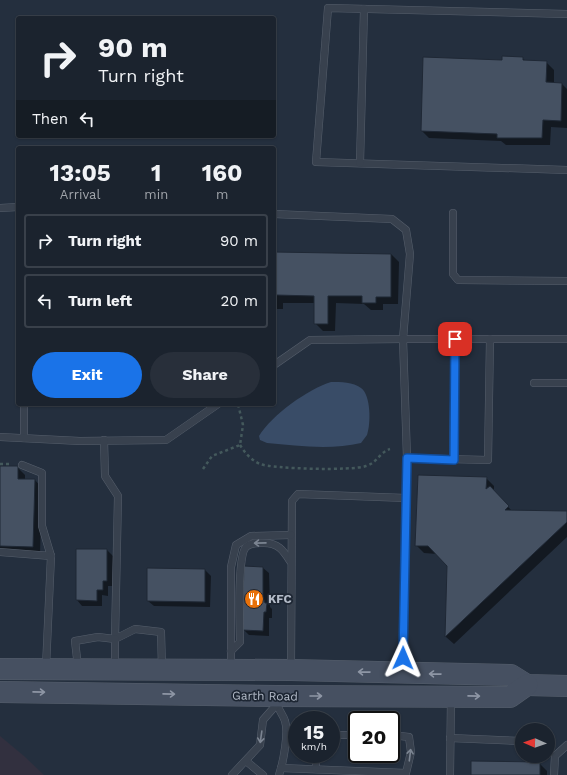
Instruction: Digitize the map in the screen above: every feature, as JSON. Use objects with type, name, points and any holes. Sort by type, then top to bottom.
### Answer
[{"type":"main road","points":[[0,669],[162,670],[231,660],[255,670],[266,679],[277,700],[287,685],[300,676],[313,671]]},
{"type":"main road","points":[[255,670],[511,675],[527,685],[567,686]]},
{"type":"main road","name":"Garth Road","points":[[0,692],[277,700],[451,696],[510,697],[527,685]]},
{"type":"lane","points":[[567,14],[328,8],[316,162],[567,170]]},
{"type":"lane","points":[[360,163],[364,9]]},
{"type":"lane","points":[[0,208],[16,207]]},
{"type":"lane","points":[[453,212],[453,274],[458,280],[567,281]]},
{"type":"lane","points":[[276,214],[392,219],[406,230],[410,254],[403,339],[407,458],[403,673]]},
{"type":"lane","points":[[454,460],[455,339]]},
{"type":"lane","points":[[407,458],[488,460],[490,339]]},
{"type":"lane","points":[[276,364],[310,340],[567,339]]},
{"type":"lane","points":[[534,382],[567,384]]},
{"type":"lane","points":[[24,406],[24,438]]},
{"type":"lane","points":[[0,437],[166,440],[215,406]]},
{"type":"lane","points":[[104,440],[105,476],[118,496],[115,669]]},
{"type":"lane","points":[[22,465],[42,474],[42,526],[51,556],[46,669]]},
{"type":"lane","points":[[291,670],[292,501],[298,494],[406,498]]},
{"type":"lane","points":[[231,660],[231,568],[236,545],[251,536],[291,535]]},
{"type":"lane","points":[[231,660],[240,642],[241,560],[246,547],[252,543],[269,543],[277,545],[283,550],[291,561]]},
{"type":"lane","points":[[0,552],[51,556]]},
{"type":"lane","points":[[78,669],[75,641],[98,637],[115,639],[135,629],[161,632],[162,670]]},
{"type":"lane","points":[[450,775],[451,696]]},
{"type":"lane","points":[[232,775],[260,745],[262,720],[277,700]]},
{"type":"lane","points":[[277,700],[286,722],[284,750],[280,772],[316,769],[406,773],[411,752],[409,737],[400,736]]},
{"type":"lane","points":[[450,738],[515,741]]},
{"type":"lane","points":[[554,775],[555,756],[567,745]]},
{"type":"lane","points":[[246,761],[263,775]]},
{"type":"lane","points":[[316,763],[316,769]]},
{"type":"path","points":[[239,406],[244,425],[240,445],[248,457],[260,464],[289,468],[360,468],[372,464],[381,454],[390,449]]},
{"type":"path","points":[[202,469],[212,456],[240,445]]},
{"type":"shaded area","points":[[0,736],[24,756],[44,775],[0,775]]},
{"type":"water","points":[[331,382],[351,383],[361,388],[367,397],[369,424],[367,435],[361,443],[314,447],[267,443],[260,440],[259,436],[265,428],[281,412],[312,390]]},
{"type":"building","points":[[502,56],[523,57],[523,60],[547,61],[546,82],[562,83],[561,121],[543,120],[542,138],[497,138],[497,134],[421,131],[423,57],[502,60]]},
{"type":"building","points":[[276,252],[391,254],[391,297],[376,297],[376,303],[362,303],[362,296],[328,296],[328,324],[314,324],[314,296],[276,295]]},
{"type":"building","points":[[0,466],[18,466],[18,479],[35,479],[33,547],[0,546]]},
{"type":"building","points":[[418,475],[487,477],[486,489],[490,486],[509,506],[505,510],[567,511],[567,522],[445,637],[447,566],[428,546],[415,546]]},
{"type":"building","points":[[76,549],[107,549],[107,581],[103,581],[103,590],[97,590],[97,601],[76,600]]},
{"type":"building","name":"KFC","points":[[244,566],[263,567],[263,597],[265,603],[267,603],[266,612],[264,612],[263,631],[242,630]]},
{"type":"building","points":[[147,568],[205,569],[205,602],[147,601]]},
{"type":"building","points":[[471,761],[540,763],[540,775],[471,775]]},
{"type":"place","name":"KFC","points":[[254,599]]},
{"type":"route","points":[[403,658],[407,458],[454,460],[455,339]]}]
